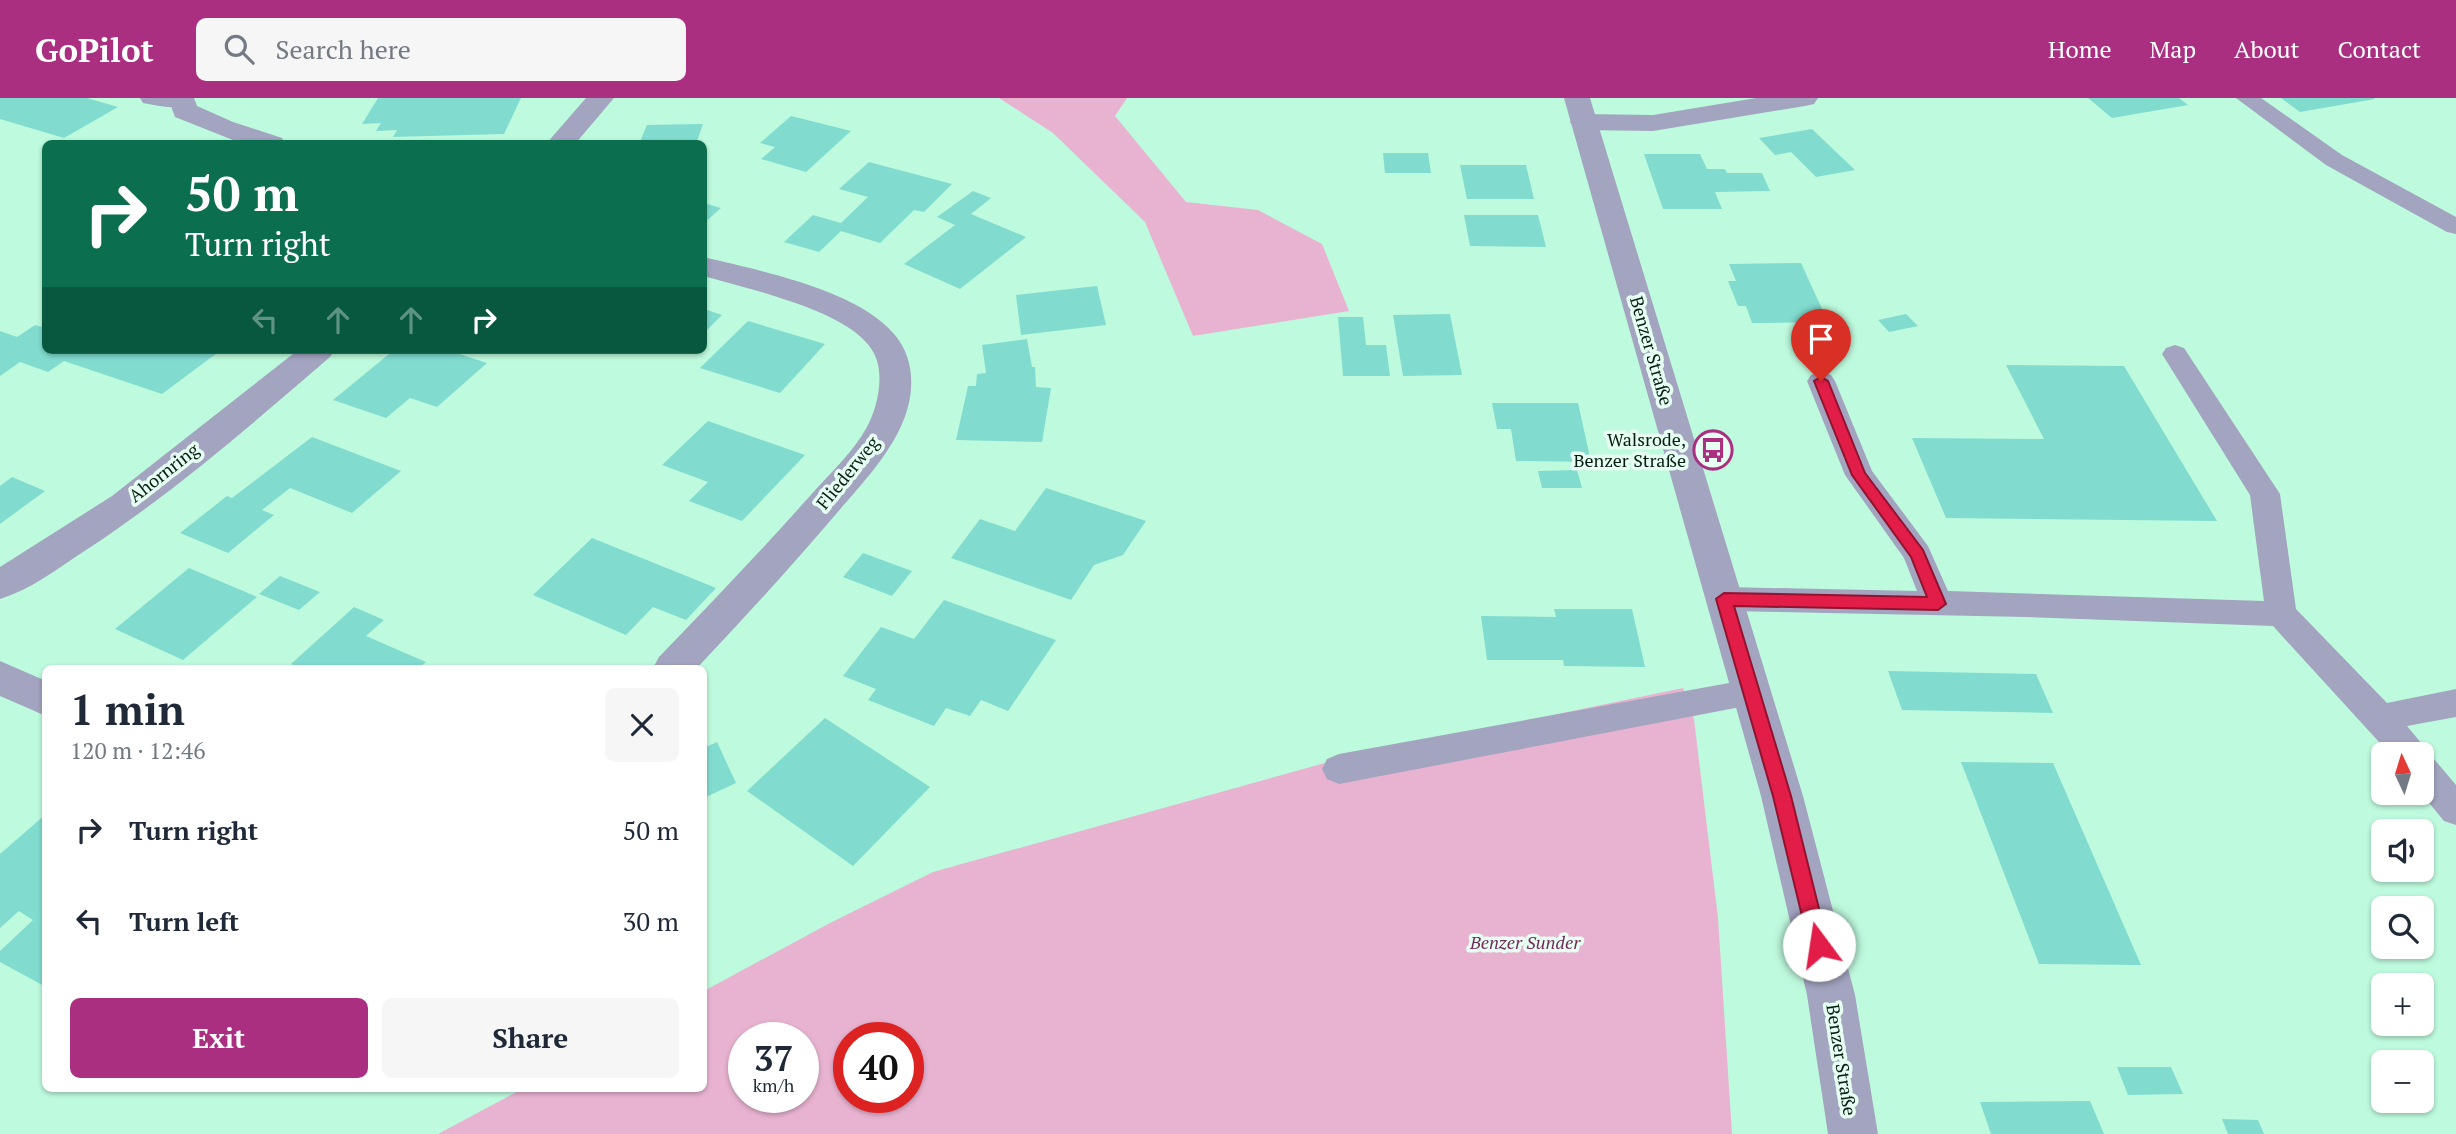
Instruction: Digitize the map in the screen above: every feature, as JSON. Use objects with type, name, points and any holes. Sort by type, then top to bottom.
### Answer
[{"type":"street","points":[[563,140],[601,98]]},
{"type":"street","points":[[1580,110],[1653,123],[1805,98]]},
{"type":"street","points":[[182,100],[185,111],[256,140]]},
{"type":"street","name":"Benzer Straße","points":[[1580,110],[1782,796],[1831,995],[1853,1134]]},
{"type":"street","name":"Fliederweg","points":[[676,665],[786,547],[874,444],[894,397],[894,367],[885,343],[866,324],[838,308],[707,267]]},
{"type":"street","name":"Ahornring","points":[[0,585],[47,560],[144,490],[314,354]]},
{"type":"street","points":[[0,677],[42,698]]},
{"type":"lane","points":[[151,98],[182,100]]},
{"type":"lane","points":[[2247,98],[2334,160],[2456,227]]},
{"type":"lane","points":[[2175,355],[2265,494],[2281,614],[2400,742]]},
{"type":"lane","points":[[1821,381],[1859,475],[1917,554],[1938,604]]},
{"type":"lane","points":[[1724,599],[2281,614]]},
{"type":"lane","points":[[1339,769],[1751,692]]},
{"type":"lane","points":[[2380,718],[2456,703]]},
{"type":"lane","points":[[2434,783],[2456,810]]},
{"type":"green space","points":[[999,98],[1127,98],[1115,116],[1186,202],[1258,210],[1322,244],[1349,311],[1193,336],[1145,222],[1053,133]]},
{"type":"green space","name":"Benzer Sunder","points":[[1683,688],[1694,719],[1718,918],[1732,1134],[438,1134],[516,1092],[707,1092],[707,989],[830,923],[933,872],[1332,761]]},
{"type":"building","points":[[0,98],[87,98],[118,107],[64,138],[0,119]]},
{"type":"building","points":[[378,98],[521,98],[504,134],[393,137],[397,130],[376,131],[381,123],[362,124]]},
{"type":"building","points":[[2088,98],[2179,98],[2188,105],[2112,118]]},
{"type":"building","points":[[2281,98],[2374,98],[2375,99],[2300,112]]},
{"type":"building","points":[[791,116],[851,131],[806,172],[761,159],[775,147],[760,143]]},
{"type":"building","points":[[703,124],[697,140],[641,140],[647,125]]},
{"type":"building","points":[[1812,129],[1855,170],[1816,177],[1791,152],[1775,155],[1759,138]]},
{"type":"building","points":[[1383,153],[1428,153],[1431,173],[1385,173]]},
{"type":"building","points":[[1644,154],[1700,154],[1707,169],[1725,169],[1727,173],[1762,173],[1770,191],[1715,192],[1722,209],[1663,209]]},
{"type":"building","points":[[869,162],[952,184],[924,212],[914,210],[880,243],[841,231],[819,252],[784,242],[813,215],[841,223],[868,197],[839,189]]},
{"type":"building","points":[[1460,165],[1526,165],[1534,199],[1467,199]]},
{"type":"building","points":[[973,191],[991,198],[971,214],[1026,237],[960,289],[904,264],[955,225],[937,217]]},
{"type":"building","points":[[707,204],[721,208],[707,220]]},
{"type":"building","points":[[1464,215],[1538,215],[1546,247],[1470,246]]},
{"type":"building","points":[[1801,263],[1828,322],[1752,323],[1746,306],[1738,306],[1728,281],[1736,281],[1729,264]]},
{"type":"building","points":[[1097,286],[1106,325],[1021,335],[1016,295]]},
{"type":"building","points":[[707,310],[722,315],[707,330]]},
{"type":"building","points":[[1450,314],[1462,375],[1403,376],[1393,315]]},
{"type":"building","points":[[1906,314],[1918,326],[1889,332],[1878,320]]},
{"type":"building","points":[[1338,317],[1363,317],[1366,345],[1386,345],[1390,376],[1343,376]]},
{"type":"building","points":[[748,321],[825,344],[780,393],[700,368]]},
{"type":"building","points":[[35,325],[42,327],[42,354],[216,354],[162,394],[64,361],[48,372],[20,362],[0,376],[0,331],[17,337]]},
{"type":"building","points":[[1027,339],[1032,367],[1035,367],[1036,387],[1051,388],[1042,442],[956,440],[968,386],[976,386],[977,374],[986,373],[982,345]]},
{"type":"building","points":[[389,354],[459,354],[487,363],[437,407],[410,398],[386,418],[333,400]]},
{"type":"building","points":[[2006,365],[2124,366],[2217,521],[1946,518],[1912,438],[2044,439]]},
{"type":"building","points":[[1492,403],[1578,403],[1591,462],[1516,461],[1511,429],[1497,429]]},
{"type":"building","points":[[708,421],[805,455],[742,521],[689,501],[708,482],[662,465]]},
{"type":"building","points":[[312,437],[401,471],[352,513],[290,488],[262,510],[274,515],[228,553],[180,533],[227,496],[232,498]]},
{"type":"building","points":[[1577,470],[1582,488],[1542,488],[1538,471]]},
{"type":"building","points":[[12,477],[45,491],[0,524],[0,486]]},
{"type":"building","points":[[1046,488],[1146,521],[1123,555],[1094,565],[1071,600],[951,558],[980,519],[1015,531]]},
{"type":"building","points":[[592,538],[716,588],[686,620],[653,607],[626,635],[533,595]]},
{"type":"building","points":[[863,553],[912,571],[892,596],[843,577]]},
{"type":"building","points":[[189,568],[257,597],[183,660],[115,629]]},
{"type":"building","points":[[280,576],[320,592],[299,610],[259,594]]},
{"type":"building","points":[[944,600],[1056,640],[1008,711],[981,700],[970,716],[946,708],[934,726],[868,700],[876,689],[843,676],[881,627],[914,639]]},
{"type":"building","points":[[354,607],[384,620],[366,636],[426,662],[422,665],[291,664]]},
{"type":"building","points":[[1554,609],[1632,609],[1645,667],[1564,666],[1563,660],[1487,660],[1481,616],[1556,617]]},
{"type":"building","points":[[1888,671],[2036,674],[2053,713],[1902,710]]},
{"type":"building","points":[[825,718],[930,787],[853,866],[747,791]]},
{"type":"building","points":[[717,742],[736,783],[707,797],[707,747]]},
{"type":"building","points":[[1961,762],[2053,763],[2141,965],[2039,964]]},
{"type":"building","points":[[42,817],[42,985],[0,962],[0,951],[33,920],[19,911],[0,928],[0,854]]},
{"type":"building","points":[[2117,1067],[2171,1067],[2183,1094],[2128,1095]]},
{"type":"building","points":[[2090,1101],[2104,1134],[1991,1134],[1980,1102]]},
{"type":"building","points":[[2222,1119],[2258,1120],[2264,1134],[2228,1134]]},
{"type":"place","name":"Walsrode, Benzer Straße","points":[[1713,450]]},
{"type":"route","points":[[1819,945],[1782,796],[1724,599],[1938,604],[1917,554],[1859,475],[1821,381]]}]
